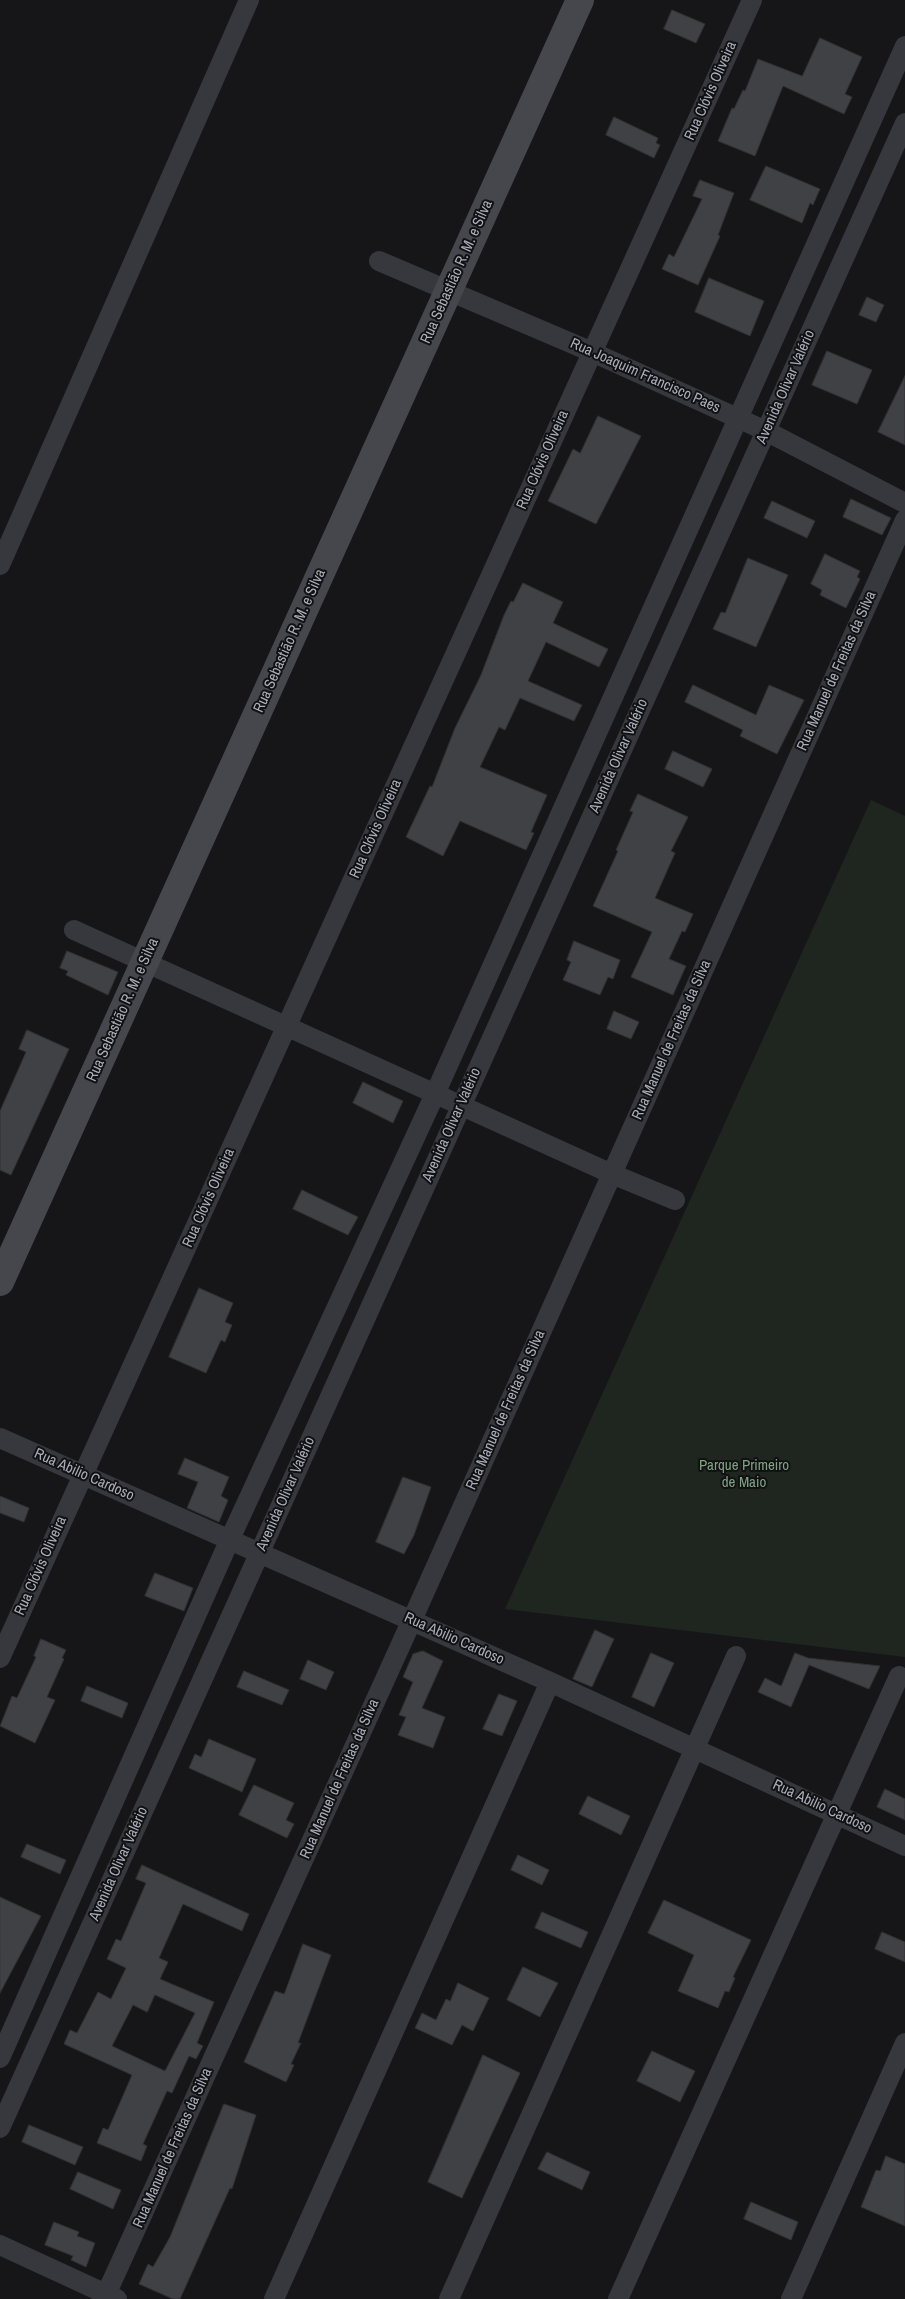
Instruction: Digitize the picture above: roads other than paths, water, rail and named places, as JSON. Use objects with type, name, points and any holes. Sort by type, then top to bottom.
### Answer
[{"type":"street","points":[[0,565],[249,0]]},
{"type":"street","name":"Rua Sebastião R. M. e Silva","points":[[0,1282],[580,0]]},
{"type":"street","name":"Rua Clóvis Oliveira","points":[[0,1658],[752,0]]},
{"type":"street","points":[[0,2058],[230,1539],[435,1094],[905,46]]},
{"type":"street","name":"Avenida Olivar Valério","points":[[0,2128],[905,123]]},
{"type":"street","name":"Rua Joaquim Francisco Paes","points":[[380,261],[592,352],[766,431],[905,503]]},
{"type":"street","name":"Rua Manuel de Freitas da Silva","points":[[109,2297],[905,520]]},
{"type":"street","points":[[74,930],[612,1174],[675,1200]]},
{"type":"street","name":"Rua Abilio Cardoso","points":[[0,1438],[550,1682],[905,1846]]},
{"type":"street","points":[[449,2299],[736,1656]]},
{"type":"street","points":[[618,2299],[899,1676]]},
{"type":"street","points":[[274,2299],[550,1682]]},
{"type":"street","points":[[791,2299],[905,2043]]},
{"type":"street","points":[[0,2245],[109,2297]]},
{"type":"park label","name":"Parque Primeiro de Maio","points":[[744,1474]]}]
